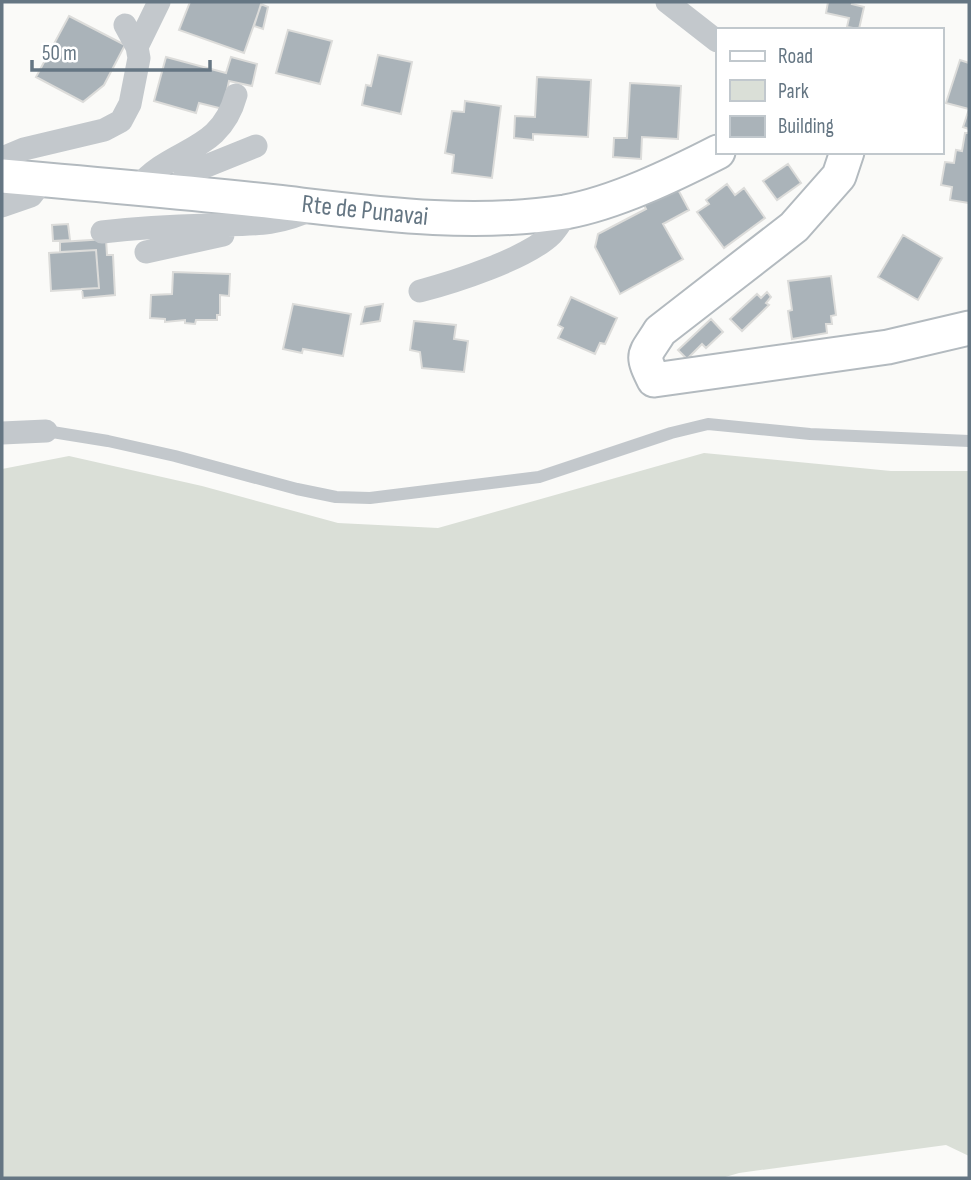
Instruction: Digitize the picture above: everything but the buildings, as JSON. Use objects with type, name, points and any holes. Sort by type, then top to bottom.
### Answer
[{"type":"main road","name":"Rte de Punavai","points":[[2,176],[138,187],[392,216],[445,219],[518,217],[568,211],[613,198],[716,153]]},
{"type":"main road","points":[[846,154],[839,176],[794,227],[660,331],[645,353],[645,363],[654,380],[888,347],[969,328]]},
{"type":"street","points":[[137,47],[159,2]]},
{"type":"street","points":[[667,2],[716,40]]},
{"type":"street","points":[[2,158],[24,149],[104,130],[121,121],[130,104],[139,58],[137,47],[125,25]]},
{"type":"street","points":[[138,187],[149,173],[204,142],[221,129],[231,114],[236,95]]},
{"type":"street","points":[[172,191],[189,173],[256,146]]},
{"type":"street","points":[[2,206],[30,196],[44,179]]},
{"type":"street","points":[[146,252],[296,218],[317,206]]},
{"type":"street","points":[[420,291],[477,274],[533,248],[552,234],[568,211]]},
{"type":"street","points":[[102,232],[167,226],[256,226]]},
{"type":"street","points":[[2,433],[46,431]]},
{"type":"lane","points":[[46,431],[162,453],[323,495],[370,498],[539,477],[671,433],[708,424],[810,434],[969,440]]},
{"type":"green space","points":[[704,453],[891,471],[969,471],[969,1156],[946,1145],[739,1173],[722,1178],[2,1178],[2,469],[69,456],[202,486],[338,523],[438,528]]}]
